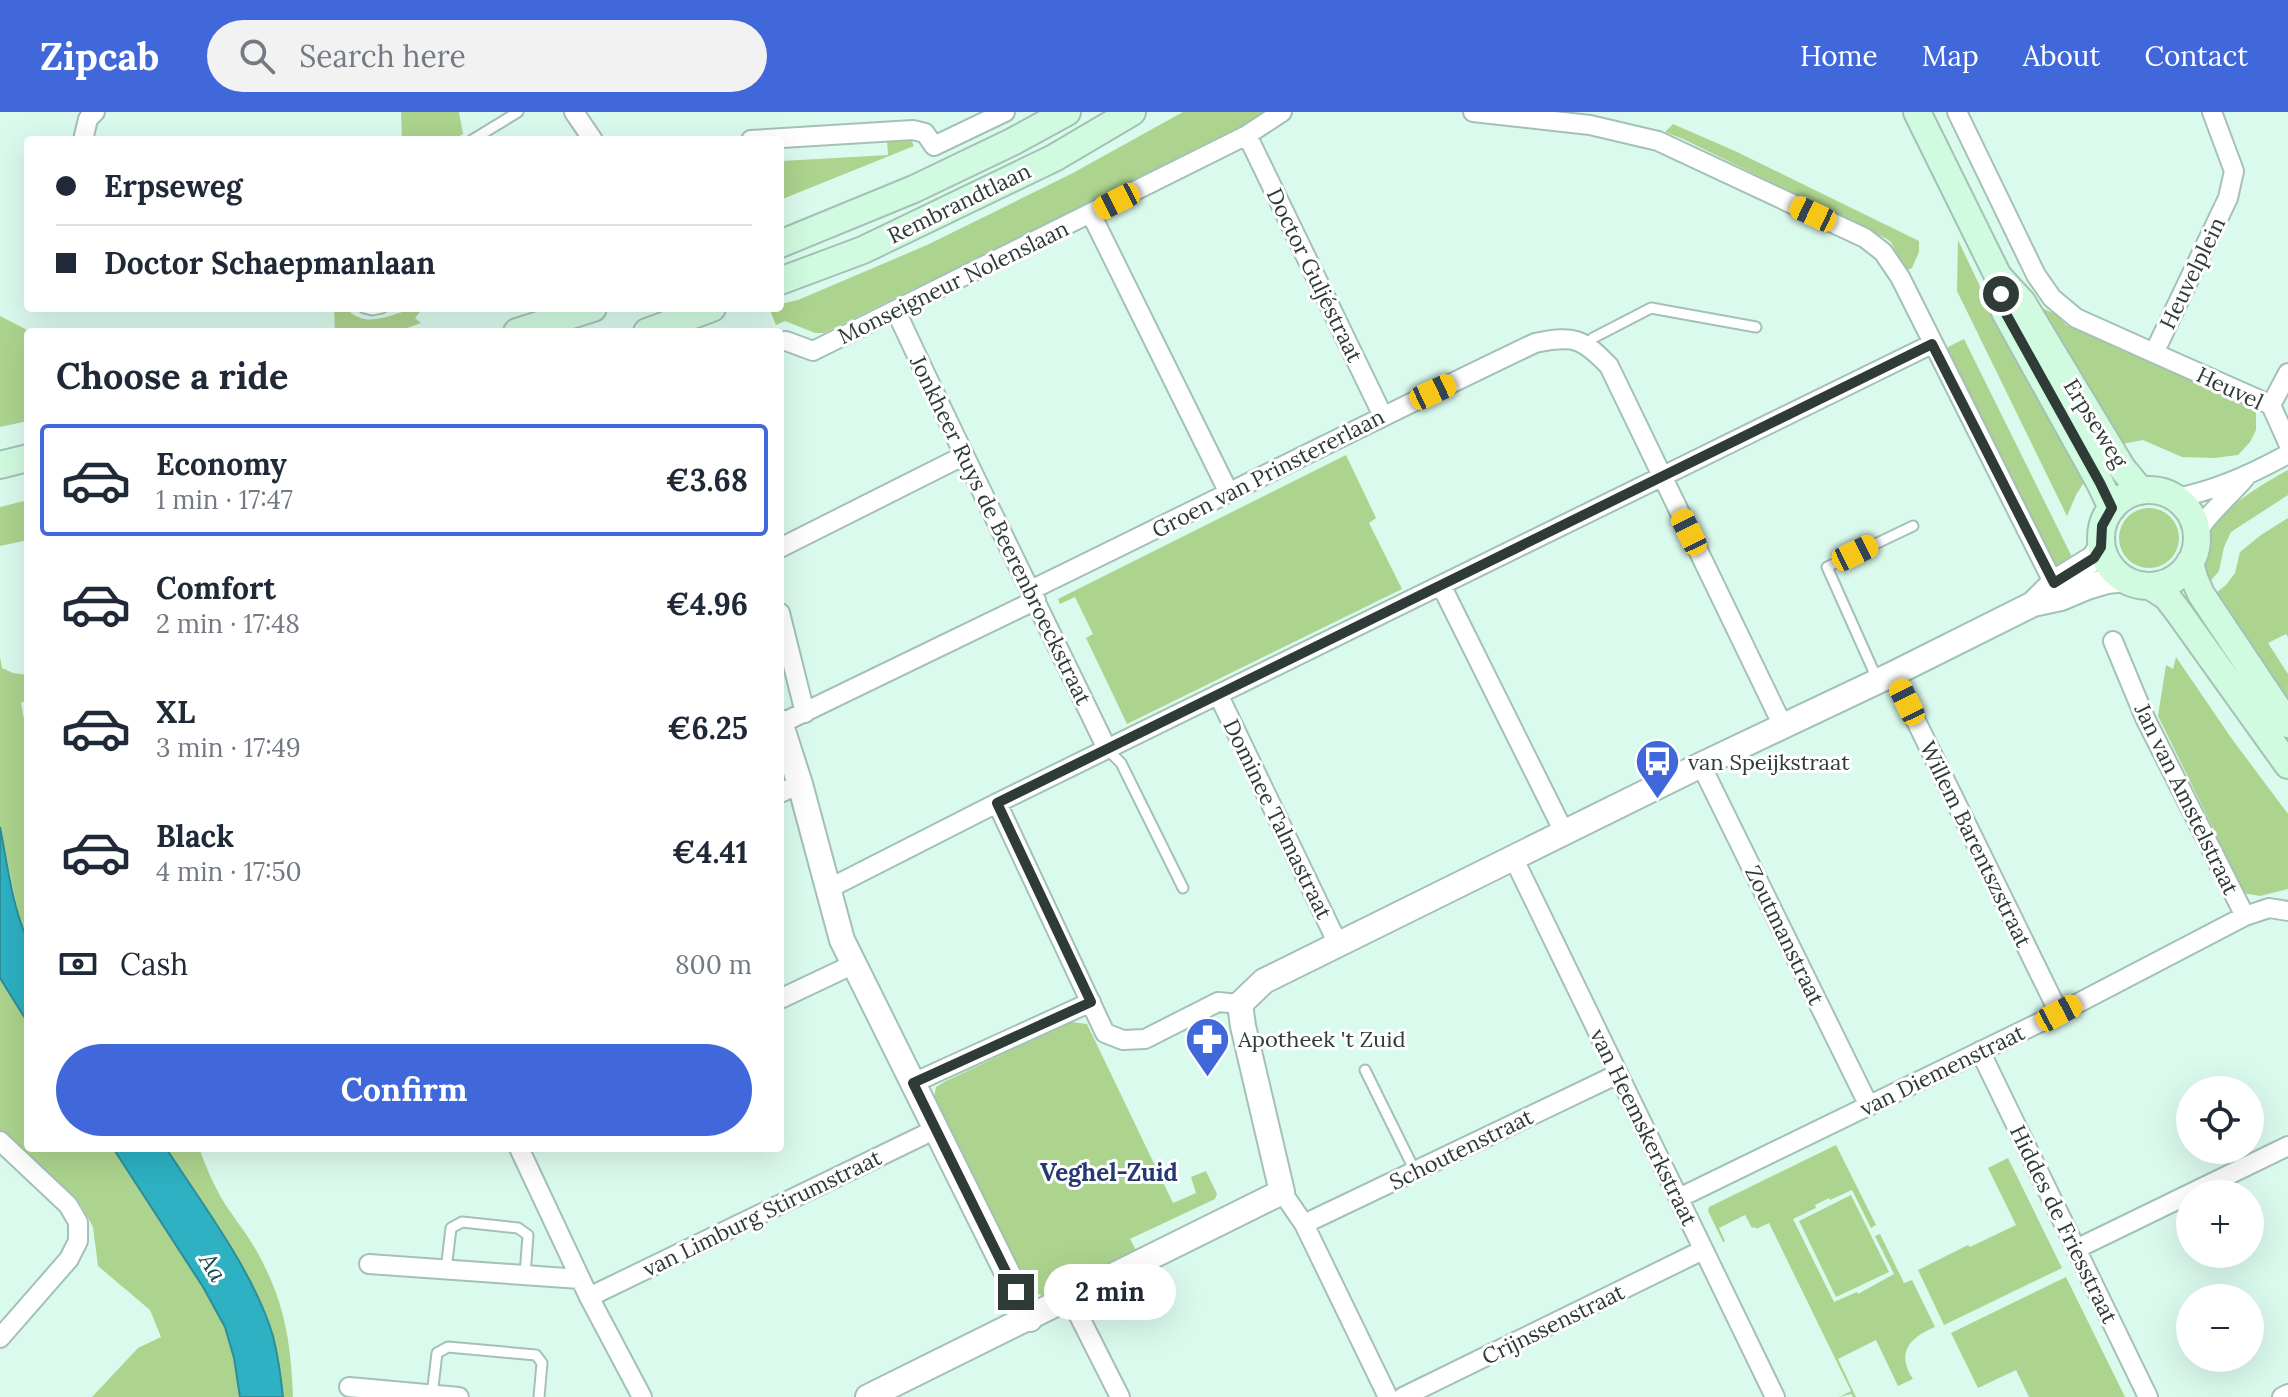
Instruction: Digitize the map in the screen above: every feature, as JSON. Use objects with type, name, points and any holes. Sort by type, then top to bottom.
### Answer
[{"type":"main road","name":"Rembrandtlaan","points":[[784,242],[914,189],[1067,112]]},
{"type":"main road","name":"Rembrandtlaan","points":[[784,280],[863,250],[1054,158],[1132,112]]},
{"type":"main road","name":"Erpseweg","points":[[1917,112],[1998,276],[2005,312],[2112,508]]},
{"type":"main road","name":"Erpseweg","points":[[1998,276],[2022,302],[2122,468],[2141,491]]},
{"type":"main road","points":[[530,328],[580,312]]},
{"type":"main road","points":[[654,325],[697,316]]},
{"type":"main road","points":[[0,465],[24,459]]},
{"type":"main road","points":[[2137,583],[2169,581],[2190,562],[2196,543],[2190,515],[2175,498],[2164,493],[2141,491],[2129,494],[2112,508],[2102,526],[2101,547],[2112,569],[2137,583],[2167,597],[2288,765]]},
{"type":"main road","points":[[2190,562],[2201,594],[2288,724]]},
{"type":"street","points":[[84,136],[88,119],[95,112]]},
{"type":"street","points":[[574,112],[590,136]]},
{"type":"street","points":[[784,138],[913,130],[925,133],[934,146],[1005,112]]},
{"type":"street","name":"Monseigneur Nolenslaan","points":[[786,341],[813,351],[1247,135],[1282,112]]},
{"type":"street","points":[[1473,112],[1590,125],[1658,141],[1865,238],[1883,252],[1900,277],[2058,591]]},
{"type":"street","name":"Heuvelplein","points":[[1957,112],[2036,275],[2052,298],[2076,318],[2154,353],[2228,198],[2234,171],[2212,112]]},
{"type":"street","name":"Doctor Guljéstraat","points":[[1247,135],[1383,416]]},
{"type":"street","points":[[1091,214],[1229,493]]},
{"type":"street","name":"Jonkheer Ruys de Beerenbroeckstraat","points":[[896,311],[963,456],[1107,749]]},
{"type":"street","name":"Groen van Prinstererlaan","points":[[784,721],[1229,493],[1535,343],[1573,339],[1586,345]]},
{"type":"street","points":[[828,889],[1932,344]]},
{"type":"street","points":[[1586,345],[1609,366],[1783,726]]},
{"type":"street","name":"Heuvel","points":[[2154,353],[2271,405],[2288,443]]},
{"type":"street","points":[[2271,405],[2288,373]]},
{"type":"street","points":[[2175,498],[2245,478],[2288,454]]},
{"type":"street","points":[[784,546],[963,456]]},
{"type":"street","points":[[2196,534],[2212,512],[2245,478]]},
{"type":"street","points":[[997,803],[1105,1033],[1123,1040],[1145,1039],[1218,1002],[1240,1004],[1264,981],[2033,604],[2058,591],[2094,558],[2101,547]]},
{"type":"street","points":[[2058,591],[2107,581],[2137,583]]},
{"type":"street","points":[[1441,585],[1564,832]]},
{"type":"street","points":[[784,629],[805,713]]},
{"type":"street","name":"Jan van Amstelstraat","points":[[2113,641],[2145,718],[2245,916],[2269,908],[2288,911]]},
{"type":"street","name":"Willem Barentszstraat","points":[[1886,678],[2059,1013]]},
{"type":"street","name":"Dominee Talmastraat","points":[[1218,694],[1338,944]]},
{"type":"street","points":[[784,749],[790,788],[828,889],[842,940],[1030,1319]]},
{"type":"street","name":"Zoutmanstraat","points":[[1701,765],[1869,1106]]},
{"type":"street","name":"van Heemskerkstraat","points":[[1513,857],[1775,1397]]},
{"type":"street","name":"van Diemenstraat","points":[[1679,1198],[2059,1013],[2245,916]]},
{"type":"street","points":[[784,997],[854,964]]},
{"type":"street","points":[[913,1083],[1091,1002]]},
{"type":"street","points":[[1240,1004],[1282,1192],[1304,1224],[1388,1397]]},
{"type":"street","name":"Hiddes de Friesstraat","points":[[1980,1051],[2148,1397]]},
{"type":"street","name":"Schoutenstraat","points":[[1304,1224],[1618,1074]]},
{"type":"street","name":"van Limburg Stirumstraat","points":[[589,1297],[936,1129]]},
{"type":"street","points":[[0,1141],[68,1205],[78,1222],[78,1241],[69,1259],[0,1338]]},
{"type":"street","points":[[2076,1249],[2288,1146]]},
{"type":"street","points":[[521,1152],[580,1279],[642,1397]]},
{"type":"street","points":[[873,1396],[1282,1192]]},
{"type":"street","name":"Crijnssenstraat","points":[[1403,1397],[1703,1250]]},
{"type":"street","points":[[369,1264],[580,1279]]},
{"type":"street","points":[[1070,1298],[1120,1397]]},
{"type":"street","points":[[349,1387],[459,1397]]},
{"type":"street","points":[[2282,1397],[2288,1394]]},
{"type":"lane","points":[[478,136],[518,112]]},
{"type":"lane","points":[[488,130],[492,136]]},
{"type":"lane","points":[[1586,345],[1593,338],[1651,308],[1756,327]]},
{"type":"lane","points":[[1886,678],[1827,567],[1913,526]]},
{"type":"lane","points":[[1107,749],[1121,763],[1183,888]]},
{"type":"lane","points":[[1365,1070],[1415,1171]]},
{"type":"lane","points":[[446,1270],[451,1228],[462,1222],[518,1228],[528,1235],[525,1275]]},
{"type":"lane","points":[[432,1395],[437,1353],[448,1347],[536,1355],[542,1363],[539,1397]]},
{"type":"green space","points":[[401,112],[459,112],[463,134],[459,136],[402,136]]},
{"type":"green space","points":[[1183,112],[1265,112],[1238,129],[824,333],[815,333],[785,321],[776,325],[771,312],[784,312],[784,303],[927,245],[1071,174]]},
{"type":"green space","points":[[1673,124],[1919,241],[1919,252],[1912,268],[1905,271],[1891,242],[1885,238],[1665,132]]},
{"type":"green space","points":[[910,138],[914,146],[784,198],[784,161],[888,155],[887,140]]},
{"type":"green space","points":[[1958,240],[1986,299],[2085,481],[2067,516],[1957,291]]},
{"type":"green space","points":[[2026,301],[2058,315],[2066,325],[2243,402],[2256,413],[2256,430],[2250,442],[2238,455],[2214,458],[2182,457],[2143,440],[2112,446]]},
{"type":"green space","points":[[334,312],[351,312],[364,319],[374,319],[403,312],[420,312],[415,318],[421,323],[407,328],[335,328]]},
{"type":"green space","points":[[0,316],[24,328],[24,422],[0,427]]},
{"type":"green space","points":[[1964,339],[2074,561],[2064,566],[2051,565],[1944,349]]},
{"type":"green space","points":[[1346,455],[1376,518],[1369,523],[1402,589],[1127,724],[1086,638],[1093,634],[1075,597],[1060,604],[1058,599]]},
{"type":"green space","points":[[2288,470],[2288,495],[2231,532],[2219,571],[2207,585],[2202,577],[2212,527],[2236,503]]},
{"type":"green space","points":[[24,501],[24,541],[0,546],[0,507]]},
{"type":"green space","points":[[2149,508],[2170,517],[2179,538],[2170,559],[2149,568],[2128,559],[2119,538],[2128,517]]},
{"type":"green space","points":[[2288,518],[2288,637],[2286,634],[2268,643],[2288,674],[2288,714],[2212,596],[2235,573],[2240,552]]},
{"type":"green space","points":[[0,657],[2,668],[24,674],[24,701],[21,703],[24,719],[24,932],[0,827]]},
{"type":"green space","points":[[2176,657],[2288,814],[2288,889],[2260,896],[2243,893],[2238,886],[2158,716],[2166,665],[2173,669]]},
{"type":"green space","points":[[0,978],[24,1017],[24,1152],[116,1152],[203,1287],[225,1327],[240,1397],[92,1397],[138,1348],[161,1337],[150,1310],[98,1266],[93,1227],[81,1205],[61,1184],[28,1161],[0,1133]]},
{"type":"green space","points":[[1071,1022],[1087,1024],[1173,1203],[1196,1193],[1191,1177],[1206,1171],[1217,1194],[1215,1199],[1130,1239],[1137,1252],[1044,1297],[1022,1282],[934,1097],[936,1087],[946,1081]]},
{"type":"green space","points":[[1836,1145],[1876,1225],[1871,1228],[1852,1190],[1829,1198],[1793,1219],[1834,1302],[1858,1294],[1894,1274],[1875,1236],[1880,1234],[1904,1283],[1912,1280],[1935,1327],[1908,1347],[1905,1361],[1913,1379],[1898,1386],[1876,1340],[1838,1359],[1856,1397],[1851,1394],[1839,1397],[1851,1391],[1769,1223],[1752,1228],[1745,1215],[1719,1228],[1723,1242],[1708,1211],[1709,1207]]},
{"type":"green space","points":[[169,1152],[201,1152],[221,1197],[266,1268],[284,1321],[293,1397],[283,1397],[273,1336],[253,1288],[226,1239]]},
{"type":"green space","points":[[2008,1158],[2062,1268],[1944,1325],[1918,1270],[2016,1225],[1988,1168]]},
{"type":"green space","points":[[1851,1195],[1889,1272],[1836,1297],[1799,1221]]},
{"type":"green space","points":[[2066,1277],[2125,1397],[2029,1397],[2016,1370],[1978,1388],[1951,1333]]},
{"type":"water","points":[[0,827],[24,931],[24,1017],[0,978]]},
{"type":"water","name":"Aa","points":[[116,1152],[169,1152],[226,1239],[253,1288],[273,1336],[283,1397],[240,1397],[225,1327],[203,1287]]},
{"type":"place","name":"van Speijkstraat","points":[[1657,801]]},
{"type":"place","name":"Apotheek 't Zuid","points":[[1207,1078]]},
{"type":"district","name":"Veghel-Zuid","points":[[1109,1172]]},
{"type":"route","points":[[1016,1292],[913,1083],[1091,1002],[997,803],[1932,344],[2054,583],[2094,558],[2101,547],[2102,526],[2112,508],[2005,312],[2001,294]]}]
